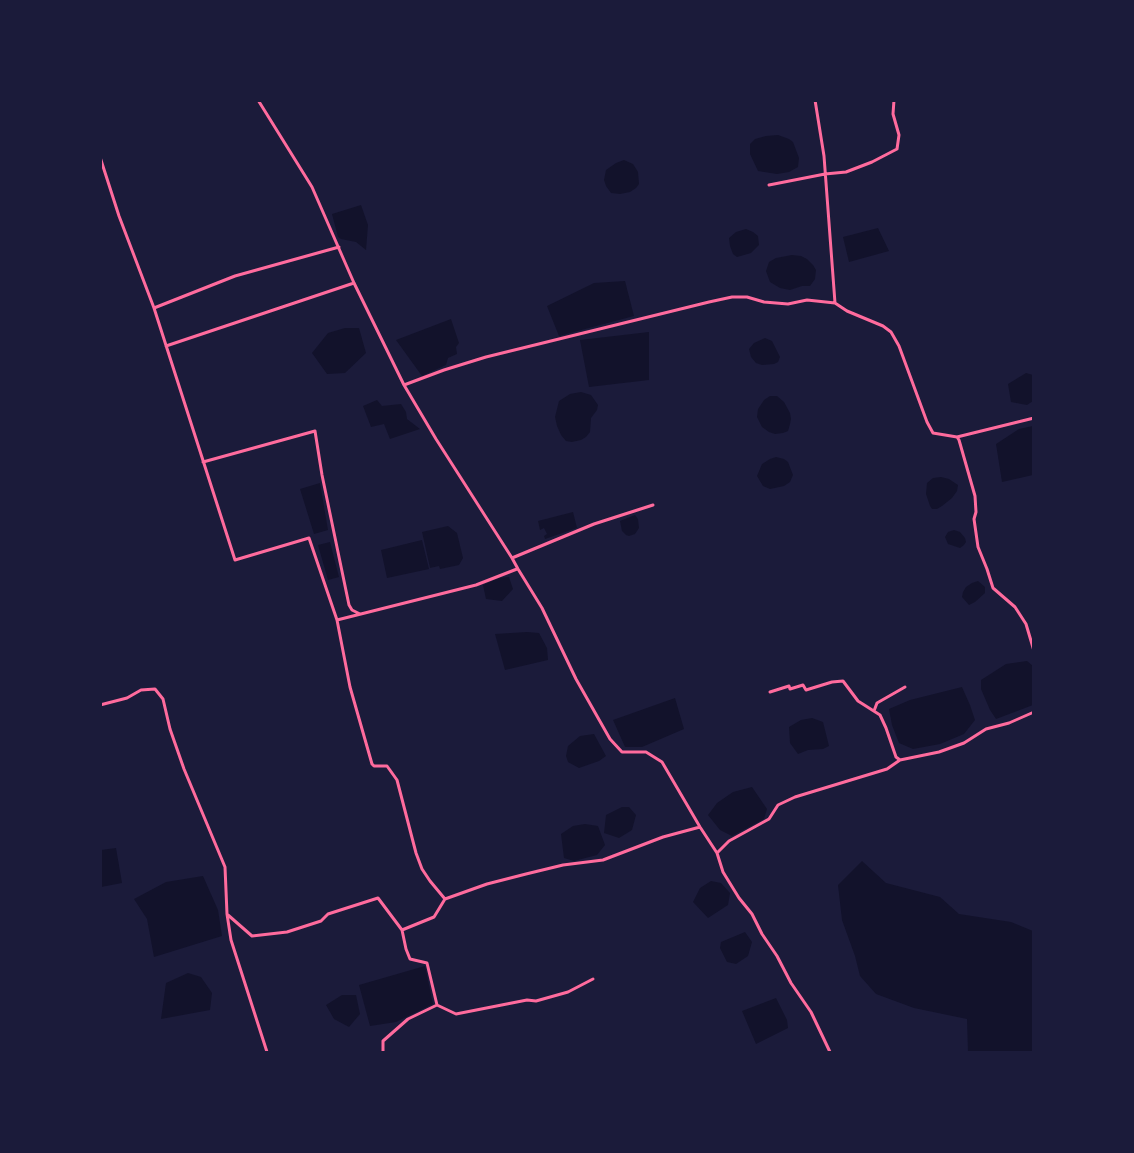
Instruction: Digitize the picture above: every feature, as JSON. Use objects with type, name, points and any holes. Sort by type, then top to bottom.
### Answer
[{"type":"street","points":[[258,100],[312,187],[354,283],[404,385],[542,608],[576,680],[610,739],[622,752],[646,752],[662,762],[717,853],[723,872],[752,914],[790,983],[811,1012],[830,1053]]},
{"type":"street","points":[[815,100],[825,174],[834,303]]},
{"type":"street","points":[[768,185],[846,172],[897,149],[899,135],[893,114],[894,100]]},
{"type":"street","points":[[100,157],[119,216],[154,309],[235,560],[309,538],[337,620],[350,687],[372,764],[387,766],[397,780],[422,869],[445,899]]},
{"type":"street","points":[[154,309],[235,276],[339,247]]},
{"type":"street","points":[[166,346],[354,283]]},
{"type":"street","points":[[404,385],[486,357],[721,299],[747,297],[764,302],[788,304],[807,300],[834,303],[891,332],[899,346],[933,433],[957,437],[1034,418]]},
{"type":"street","points":[[203,462],[315,431],[322,475],[350,605],[352,610],[360,614]]},
{"type":"street","points":[[957,437],[975,496],[974,519],[978,547],[993,588],[1015,607],[1026,624],[1034,651]]},
{"type":"street","points":[[512,558],[594,524],[653,505]]},
{"type":"street","points":[[337,620],[476,585],[518,569]]},
{"type":"street","points":[[770,692],[789,686],[790,689],[803,685],[806,690],[843,681],[858,701],[880,716],[896,757],[900,760]]},
{"type":"street","points":[[874,711],[877,703],[905,687]]},
{"type":"street","points":[[100,705],[127,698],[141,690],[155,689],[163,699],[184,770],[225,867],[227,914],[231,940],[267,1053]]},
{"type":"street","points":[[717,853],[729,841],[769,819],[778,805],[814,790],[887,769],[900,760],[939,752],[964,743],[986,729],[1009,723],[1034,712]]},
{"type":"street","points":[[402,930],[434,918],[445,899],[487,884],[563,865],[603,860],[663,837],[700,827]]},
{"type":"street","points":[[227,914],[252,936],[287,932],[321,921],[328,914],[378,898],[402,930],[410,959],[427,963],[437,1005]]},
{"type":"street","points":[[437,1005],[456,1014],[527,1000],[536,1001],[568,992],[593,979]]},
{"type":"street","points":[[384,1053],[383,1041],[408,1019],[437,1005]]},
{"type":"shaded area","points":[[778,135],[793,142],[799,158],[798,167],[789,172],[777,174],[758,171],[750,154],[750,144],[755,139]]},
{"type":"shaded area","points":[[624,160],[633,164],[638,172],[639,184],[630,192],[611,193],[604,180],[606,170]]},
{"type":"shaded area","points":[[361,205],[368,225],[366,250],[356,242],[338,237],[332,214]]},
{"type":"shaded area","points":[[878,228],[889,251],[849,262],[843,237]]},
{"type":"shaded area","points":[[746,229],[758,236],[759,245],[751,253],[737,257],[733,254],[729,238],[736,232]]},
{"type":"shaded area","points":[[792,255],[807,259],[816,270],[815,279],[810,286],[790,290],[780,288],[770,282],[766,271],[769,262]]},
{"type":"shaded area","points":[[625,281],[634,316],[559,336],[547,306],[594,283]]},
{"type":"shaded area","points":[[451,319],[459,343],[456,347],[457,354],[448,358],[446,365],[422,376],[396,340]]},
{"type":"shaded area","points":[[345,328],[359,328],[366,353],[345,373],[327,374],[312,353],[328,333]]},
{"type":"shaded area","points":[[649,332],[649,380],[589,387],[580,340]]},
{"type":"shaded area","points":[[765,338],[772,341],[780,357],[774,364],[762,365],[756,363],[751,357],[749,349],[754,343]]},
{"type":"shaded area","points":[[1026,373],[1033,375],[1033,401],[1027,405],[1011,402],[1008,384]]},
{"type":"shaded area","points":[[581,392],[591,395],[598,405],[597,410],[591,418],[590,432],[586,437],[572,442],[566,441],[561,435],[555,417],[559,401],[570,394]]},
{"type":"shaded area","points":[[770,396],[777,396],[784,402],[790,413],[788,431],[775,434],[762,427],[757,417],[758,409]]},
{"type":"shaded area","points":[[377,400],[382,406],[401,404],[407,419],[420,429],[390,439],[384,424],[371,427],[363,406]]},
{"type":"shaded area","points":[[1033,426],[1033,475],[1002,482],[996,444],[1019,429]]},
{"type":"shaded area","points":[[776,457],[788,462],[793,475],[790,482],[784,486],[770,489],[763,486],[757,476],[762,464]]},
{"type":"shaded area","points":[[941,477],[958,485],[957,491],[942,506],[932,509],[926,494],[927,483],[933,478]]},
{"type":"shaded area","points":[[320,483],[328,530],[314,534],[300,489]]},
{"type":"shaded area","points":[[573,512],[577,528],[545,539],[544,536],[547,534],[544,528],[540,530],[538,521]]},
{"type":"shaded area","points":[[635,515],[639,528],[635,534],[626,535],[622,531],[620,521]]},
{"type":"shaded area","points":[[448,526],[457,533],[463,558],[459,565],[440,569],[439,566],[430,568],[422,532]]},
{"type":"shaded area","points":[[954,530],[960,532],[965,538],[966,542],[960,548],[948,544],[945,537],[948,532]]},
{"type":"shaded area","points":[[422,540],[429,569],[387,578],[381,550]]},
{"type":"shaded area","points":[[330,542],[339,577],[328,580],[318,545]]},
{"type":"shaded area","points":[[509,577],[513,589],[502,601],[486,599],[483,585],[499,578]]},
{"type":"shaded area","points":[[978,581],[985,587],[985,593],[969,605],[962,597],[963,592],[966,587]]},
{"type":"shaded area","points":[[539,633],[547,648],[548,660],[505,670],[495,634]]},
{"type":"shaded area","points":[[1027,661],[1033,666],[1033,705],[996,719],[981,689],[981,680],[1006,664]]},
{"type":"shaded area","points":[[962,687],[975,720],[964,734],[940,744],[913,749],[899,743],[889,709],[910,700]]},
{"type":"shaded area","points":[[675,698],[684,729],[642,747],[625,747],[613,720]]},
{"type":"shaded area","points":[[812,718],[823,722],[829,746],[798,754],[790,743],[789,727],[801,720]]},
{"type":"shaded area","points":[[594,734],[606,756],[579,768],[568,762],[566,756],[568,746],[580,736]]},
{"type":"shaded area","points":[[752,787],[767,809],[764,819],[732,836],[720,830],[708,815],[717,803],[733,792]]},
{"type":"shaded area","points":[[622,807],[629,807],[636,815],[632,830],[619,838],[604,833],[606,815]]},
{"type":"shaded area","points":[[585,824],[598,826],[605,845],[597,855],[574,861],[564,858],[561,834],[573,826]]},
{"type":"shaded area","points":[[116,848],[122,883],[101,887],[101,850]]},
{"type":"shaded area","points":[[862,861],[886,883],[940,897],[959,914],[1011,922],[1033,931],[1033,1052],[968,1052],[967,1019],[914,1008],[876,994],[860,976],[842,920],[838,885]]},
{"type":"shaded area","points":[[203,876],[218,910],[222,936],[154,957],[147,919],[134,899],[166,882]]},
{"type":"shaded area","points":[[711,881],[721,883],[730,893],[728,905],[708,918],[693,902],[700,888]]},
{"type":"shaded area","points":[[745,932],[752,942],[748,956],[736,964],[727,962],[720,948],[721,942]]},
{"type":"shaded area","points":[[425,966],[433,1004],[396,1022],[370,1026],[359,985]]},
{"type":"shaded area","points":[[188,973],[201,977],[212,993],[210,1010],[161,1019],[166,983]]},
{"type":"shaded area","points":[[342,995],[356,995],[360,1014],[349,1027],[334,1019],[326,1005]]},
{"type":"shaded area","points":[[776,998],[787,1020],[788,1028],[756,1044],[742,1011]]}]
